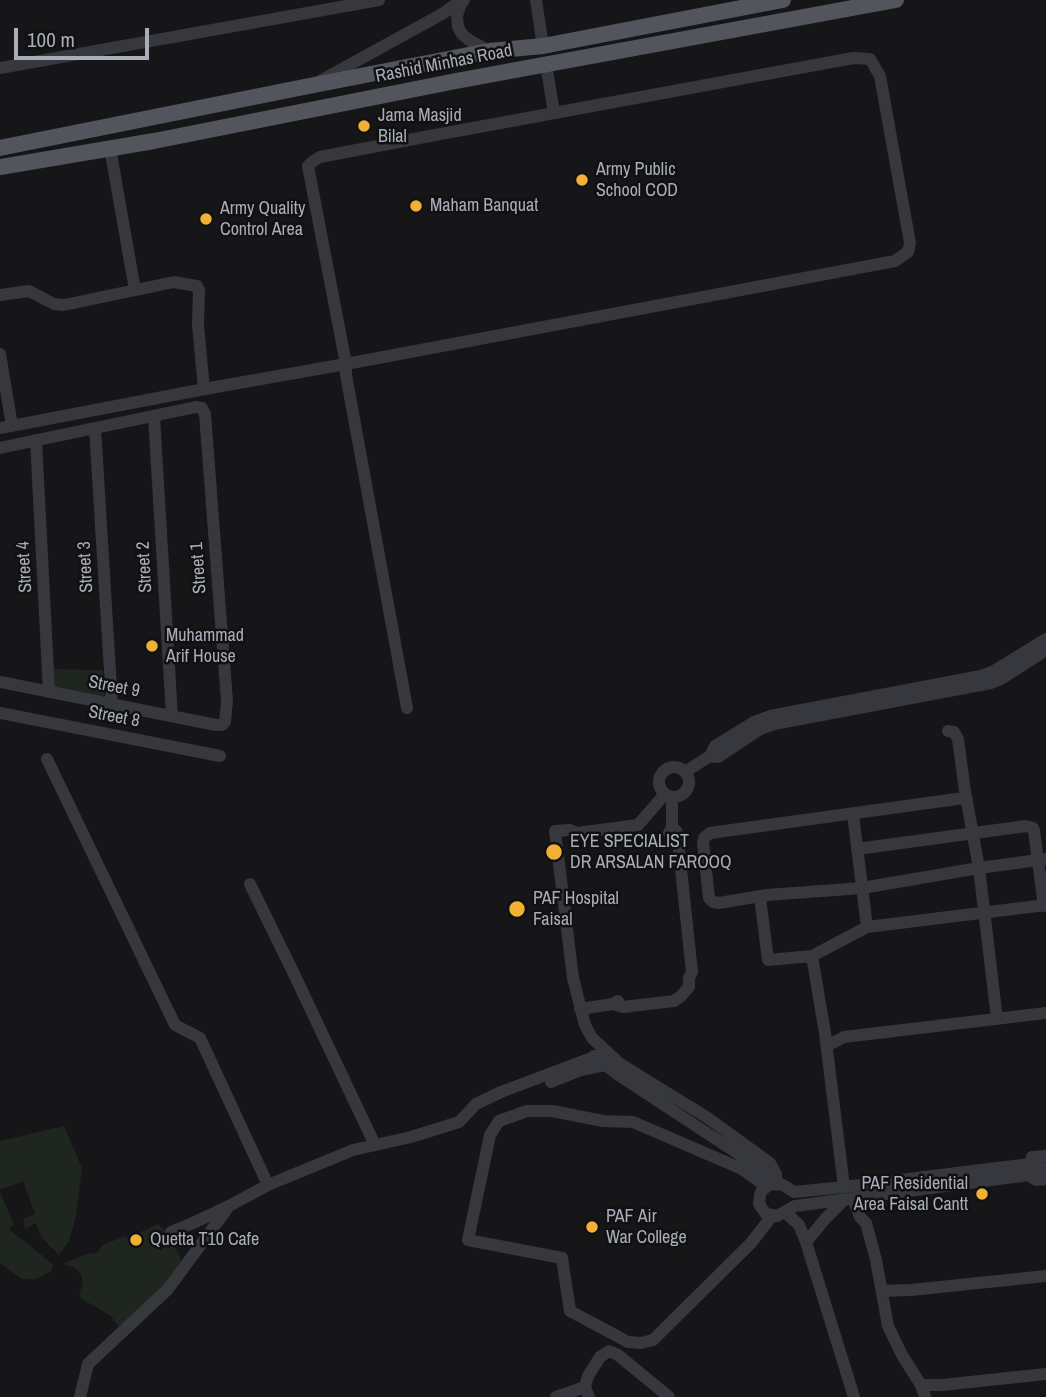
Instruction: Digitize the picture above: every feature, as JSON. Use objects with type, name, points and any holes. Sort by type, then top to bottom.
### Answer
[{"type":"main road","name":"Rashid Minhas Road","points":[[0,148],[489,51],[543,47],[783,0]]},
{"type":"main road","name":"Rashid Minhas Road","points":[[0,167],[896,0]]},
{"type":"street","points":[[314,85],[442,14],[455,5],[457,0]]},
{"type":"street","points":[[465,0],[457,16],[458,27],[469,40],[489,51]]},
{"type":"street","points":[[536,0],[543,47]]},
{"type":"street","points":[[0,68],[371,1]]},
{"type":"street","points":[[0,354],[6,427],[204,388],[346,364],[895,261],[908,252],[911,243],[880,76],[870,60],[853,58],[554,113],[320,158],[308,166],[346,364],[407,708]]},
{"type":"street","points":[[546,64],[554,113]]},
{"type":"street","points":[[110,148],[135,290]]},
{"type":"street","points":[[0,295],[29,291],[54,304],[64,304],[174,282],[197,286],[204,388]]},
{"type":"street","name":"Street 1","points":[[154,415],[196,407],[202,408],[205,414],[227,702],[225,722],[222,725]]},
{"type":"street","points":[[0,448],[154,415]]},
{"type":"street","name":"Street 2","points":[[154,415],[172,716]]},
{"type":"street","name":"Street 3","points":[[95,428],[112,704]]},
{"type":"street","name":"Street 4","points":[[36,440],[49,692]]},
{"type":"street","points":[[685,772],[710,756],[715,746],[754,722],[770,716],[981,676],[1046,639]]},
{"type":"street","points":[[710,756],[718,757],[760,729],[774,724],[991,683],[1046,650]]},
{"type":"street","name":"Street 9","points":[[0,682],[222,725]]},
{"type":"street","name":"Street 8","points":[[0,713],[220,756]]},
{"type":"street","points":[[948,731],[954,732],[958,739],[979,868],[997,1019]]},
{"type":"street","points":[[47,759],[175,1025],[200,1038],[268,1185]]},
{"type":"street","points":[[679,768],[685,772],[688,786],[679,796],[668,795],[660,789],[660,774],[665,769],[679,768]]},
{"type":"street","points":[[668,795],[643,819],[576,825],[570,830],[555,831],[573,978],[584,1025],[606,1059],[760,1168],[771,1184]]},
{"type":"street","points":[[580,1009],[613,1004],[621,1000],[673,994],[681,996],[689,987],[690,978],[684,970],[669,832],[672,827],[668,795]]},
{"type":"street","points":[[967,800],[964,798],[709,833],[703,843],[708,892],[713,902],[719,903],[862,888],[1042,860]]},
{"type":"street","points":[[853,814],[867,927]]},
{"type":"street","points":[[760,897],[768,960],[812,956],[867,927],[1045,905],[1042,860],[1034,831],[1026,826],[857,849]]},
{"type":"street","points":[[250,884],[375,1145]]},
{"type":"street","points":[[812,956],[847,1196],[866,1223],[888,1326],[923,1391],[943,1385],[1046,1374]]},
{"type":"street","points":[[827,1046],[844,1037],[1046,1013]]},
{"type":"street","points":[[170,1232],[268,1185],[353,1150],[411,1137],[459,1122],[476,1104],[594,1056],[619,1063],[708,1118],[770,1163],[776,1174],[760,1195],[760,1204],[766,1214],[772,1216],[786,1213],[795,1206],[847,1196],[1030,1169]]},
{"type":"street","points":[[466,1115],[478,1113],[506,1098],[606,1059]]},
{"type":"street","points":[[772,1216],[751,1243],[653,1340],[641,1343],[628,1342],[570,1311],[562,1258],[468,1240],[490,1135],[499,1121],[527,1111],[552,1111],[603,1121],[633,1122],[794,1192],[868,1198],[902,1186]]},
{"type":"street","points":[[1046,1156],[1032,1157],[1030,1169],[1036,1180],[1046,1179]]},
{"type":"street","points":[[806,1242],[847,1196]]},
{"type":"street","points":[[866,1223],[870,1215],[868,1198]]},
{"type":"street","points":[[80,1397],[88,1364],[168,1289],[229,1206]]},
{"type":"street","points":[[786,1213],[799,1225],[806,1242],[855,1397]]},
{"type":"street","points":[[882,1291],[1046,1276]]},
{"type":"street","points":[[556,1397],[587,1392],[587,1376],[600,1357],[609,1351],[618,1355],[669,1397]]},
{"type":"shaded area","points":[[48,669],[103,670],[105,702],[49,692]]},
{"type":"shaded area","points":[[64,1126],[82,1168],[76,1216],[69,1241],[59,1255],[41,1237],[36,1223],[25,1229],[23,1219],[35,1214],[23,1181],[0,1190],[0,1141]]},
{"type":"shaded area","points":[[0,1192],[14,1224],[9,1229],[53,1264],[51,1271],[37,1279],[22,1279],[0,1263]]},
{"type":"shaded area","points":[[158,1224],[168,1234],[180,1256],[181,1266],[167,1286],[120,1329],[111,1316],[82,1299],[79,1294],[83,1284],[81,1274],[75,1268],[63,1264],[86,1254],[97,1253],[102,1245],[126,1236],[128,1238]]},
{"type":"place","name":"Jama Masjid Bilal","points":[[364,126]]},
{"type":"place","name":"Army Public School COD","points":[[582,180]]},
{"type":"place","name":"Maham Banquat","points":[[416,206]]},
{"type":"place","name":"Army Quality Control Area","points":[[206,219]]},
{"type":"place","name":"Muhammad Arif House","points":[[152,646]]},
{"type":"place","name":"EYE SPECIALIST DR ARSALAN FAROOQ","points":[[554,852]]},
{"type":"place","name":"PAF Hospital Faisal","points":[[517,909]]},
{"type":"place","name":"PAF Residential Area Faisal Cantt","points":[[982,1194]]},
{"type":"place","name":"PAF Air War College","points":[[592,1227]]},
{"type":"place","name":"Quetta T10 Cafe","points":[[136,1240]]}]
